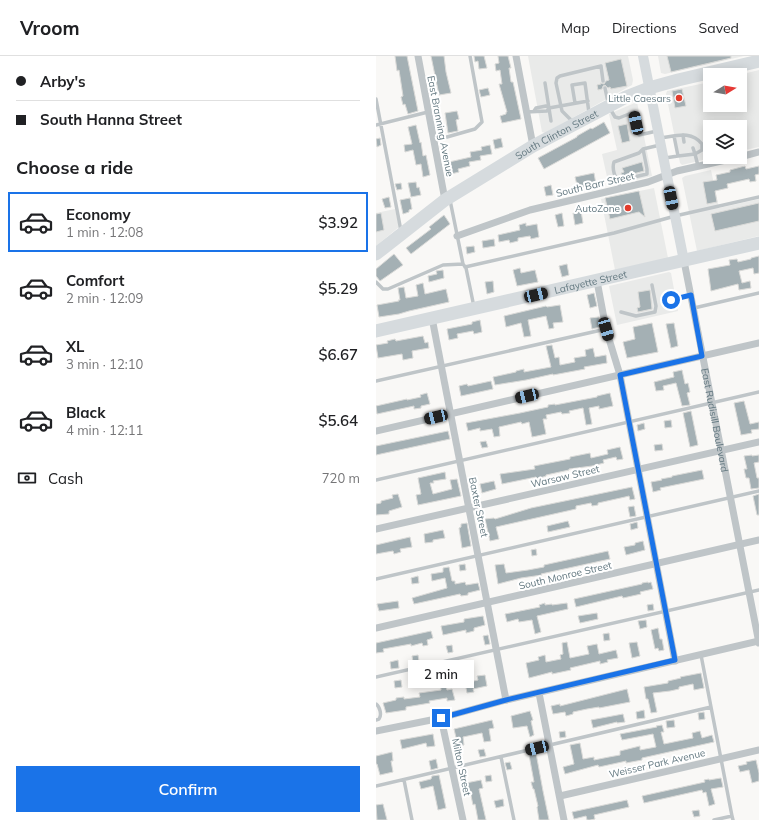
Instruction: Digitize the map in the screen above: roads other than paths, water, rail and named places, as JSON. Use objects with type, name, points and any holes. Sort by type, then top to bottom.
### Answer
[{"type":"highway","name":"South Clinton Street","points":[[376,254],[447,199],[533,146],[626,97],[649,88],[759,60]]},
{"type":"highway","name":"Lafayette Street","points":[[376,332],[759,243]]},
{"type":"street","name":"East Branning Avenue","points":[[418,56],[433,141],[447,199]]},
{"type":"street","points":[[516,56],[533,146]]},
{"type":"street","name":"East Rudisill Boulevard","points":[[643,56],[759,642]]},
{"type":"street","name":"South Barr Street","points":[[747,155],[759,152]]},
{"type":"street","name":"South Barr Street","points":[[458,236],[530,210],[648,182],[677,171],[707,164]]},
{"type":"street","points":[[597,281],[607,315],[606,329],[620,375],[675,660]]},
{"type":"street","name":"Baxter Street","points":[[432,318],[506,700]]},
{"type":"street","points":[[376,431],[759,343]]},
{"type":"street","name":"Warsaw Street","points":[[376,529],[759,442]]},
{"type":"street","name":"South Monroe Street","points":[[376,628],[759,540]]},
{"type":"street","points":[[376,731],[441,718],[506,700],[675,660],[759,642]]},
{"type":"street","points":[[539,693],[564,820]]},
{"type":"street","name":"Milton Street","points":[[441,718],[463,820]]},
{"type":"street","name":"Weisser Park Avenue","points":[[560,796],[759,750]]},
{"type":"lane","points":[[433,141],[475,129],[482,122],[470,56]]},
{"type":"lane","points":[[575,124],[562,111],[556,83],[557,78],[600,66],[603,81]]},
{"type":"lane","points":[[545,83],[552,121]]},
{"type":"lane","points":[[575,103],[572,85],[584,83],[590,116]]},
{"type":"lane","points":[[605,88],[609,107],[615,117],[619,118],[634,112],[639,134],[659,138],[683,135],[691,136],[695,137],[702,144],[702,150],[695,154],[663,159]]},
{"type":"lane","points":[[376,99],[402,233]]},
{"type":"lane","points":[[526,112],[534,111],[537,113],[546,111],[549,108],[588,101]]},
{"type":"lane","points":[[376,125],[428,112]]},
{"type":"lane","points":[[683,135],[684,142]]},
{"type":"lane","points":[[674,136],[678,156]]},
{"type":"lane","points":[[691,136],[692,141]]},
{"type":"lane","points":[[620,188],[612,166],[614,162],[639,153],[659,138]]},
{"type":"lane","points":[[693,148],[698,166]]},
{"type":"lane","points":[[617,181],[647,174],[643,149]]},
{"type":"lane","points":[[686,150],[686,155]]},
{"type":"lane","points":[[376,282],[383,289],[388,289],[443,265],[464,266],[614,233],[675,216],[759,197]]},
{"type":"lane","points":[[447,199],[458,236],[474,309]]},
{"type":"lane","points":[[621,312],[636,316],[655,312],[656,306],[652,285]]},
{"type":"lane","points":[[693,308],[759,294]]},
{"type":"lane","points":[[671,300],[691,295]]},
{"type":"lane","points":[[376,381],[606,329]]},
{"type":"lane","points":[[376,480],[759,392]]},
{"type":"lane","points":[[376,579],[759,491]]},
{"type":"lane","points":[[376,677],[759,590]]},
{"type":"lane","points":[[700,655],[732,818],[714,820]]},
{"type":"lane","points":[[376,704],[381,716],[376,720]]},
{"type":"lane","points":[[376,786],[711,707]]},
{"type":"lane","points":[[501,757],[514,820]]},
{"type":"lane","points":[[404,780],[412,820]]},
{"type":"place","name":"Little Caesars","points":[[679,98]]},
{"type":"place","name":"AutoZone","points":[[628,208]]}]
